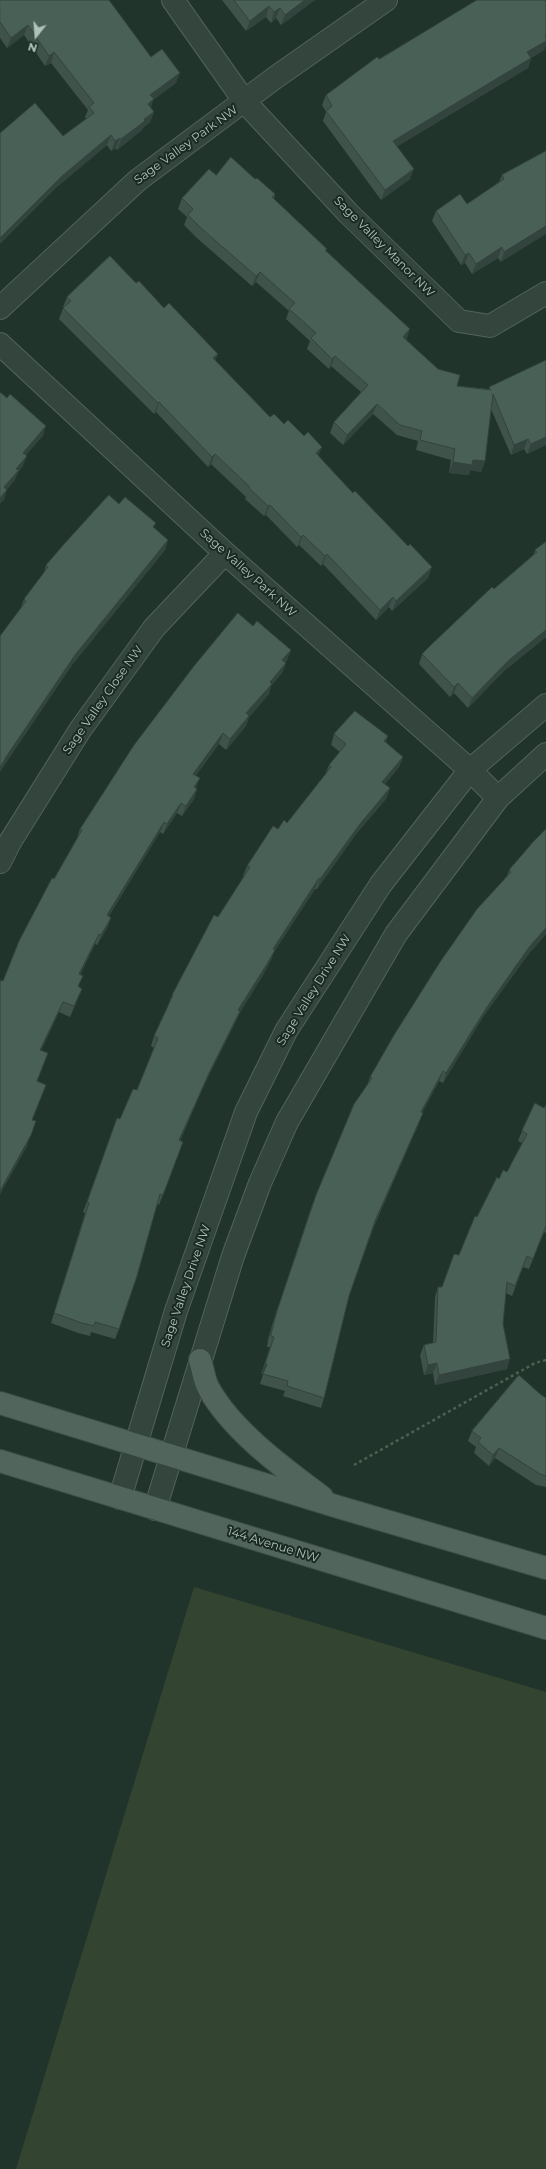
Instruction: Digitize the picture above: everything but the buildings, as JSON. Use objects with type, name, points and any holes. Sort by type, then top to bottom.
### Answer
[{"type":"main road","points":[[200,1360],[208,1389],[225,1413],[268,1456],[335,1506]]},
{"type":"main road","points":[[0,1403],[335,1506],[546,1568]]},
{"type":"main road","name":"144 Avenue NW","points":[[0,1461],[546,1628]]},
{"type":"street","name":"Sage Valley Manor NW","points":[[173,0],[245,102],[348,213],[459,321],[490,326],[546,293]]},
{"type":"street","name":"Sage Valley Park NW","points":[[0,308],[138,180],[386,0]]},
{"type":"street","name":"Sage Valley Park NW","points":[[0,344],[225,553],[470,770],[498,798]]},
{"type":"street","name":"Sage Valley Close NW","points":[[0,862],[10,842],[80,730],[154,628],[225,553]]},
{"type":"street","name":"Sage Valley Drive NW","points":[[120,1498],[176,1312],[246,1112],[286,1031],[381,884],[470,770],[546,705]]},
{"type":"street","points":[[155,1509],[170,1456],[233,1256],[260,1183],[288,1122],[396,934],[498,798],[546,754]]},
{"type":"path","points":[[354,1465],[535,1363],[546,1360]]},
{"type":"green space","points":[[194,1587],[546,1692],[546,2169],[16,2169]]}]
